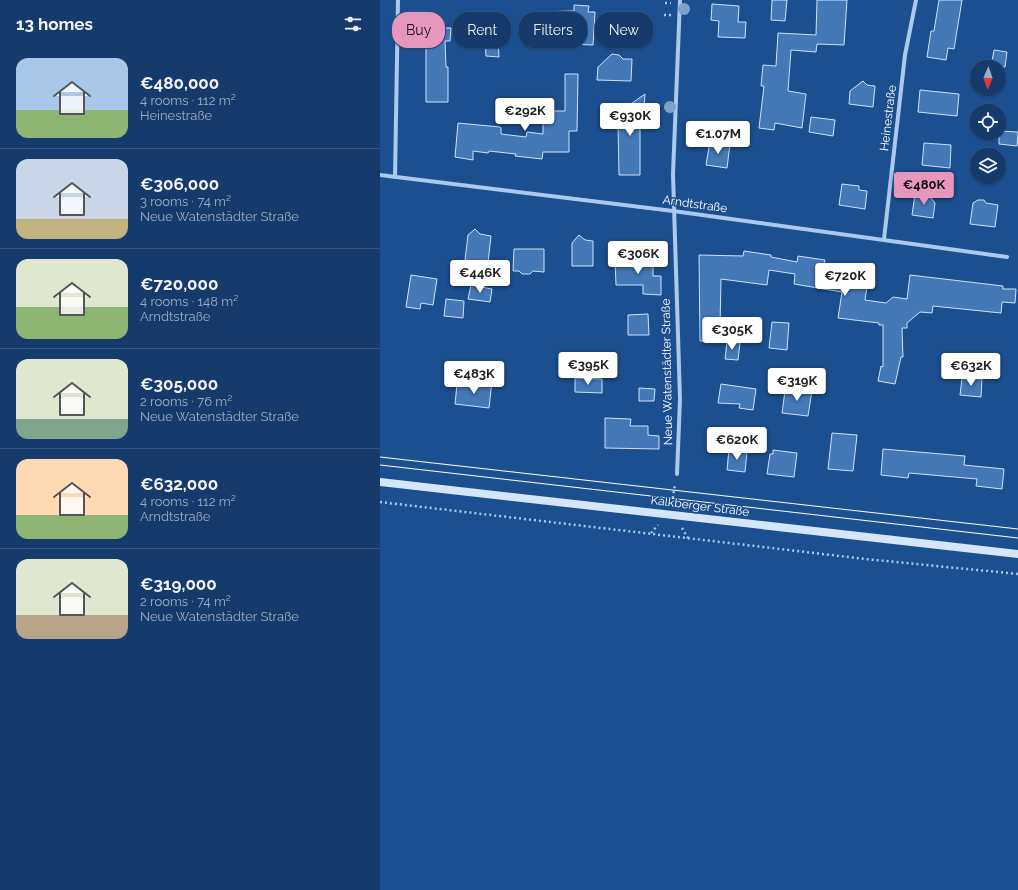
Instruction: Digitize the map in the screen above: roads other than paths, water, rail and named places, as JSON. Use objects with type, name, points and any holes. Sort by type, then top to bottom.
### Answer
[{"type":"main road","name":"Kalkberger Straße","points":[[380,482],[1018,554]]},
{"type":"street","points":[[395,177],[398,0]]},
{"type":"street","name":"Neue Watenstädter Straße","points":[[677,474],[680,399],[673,211],[680,0]]},
{"type":"street","name":"Heinestraße","points":[[884,239],[905,55],[916,0]]},
{"type":"street","name":"Arndtstraße","points":[[380,175],[673,211],[1007,257]]},
{"type":"tram line","points":[[380,457],[1018,529]]},
{"type":"tram line","points":[[380,465],[1018,538]]}]
